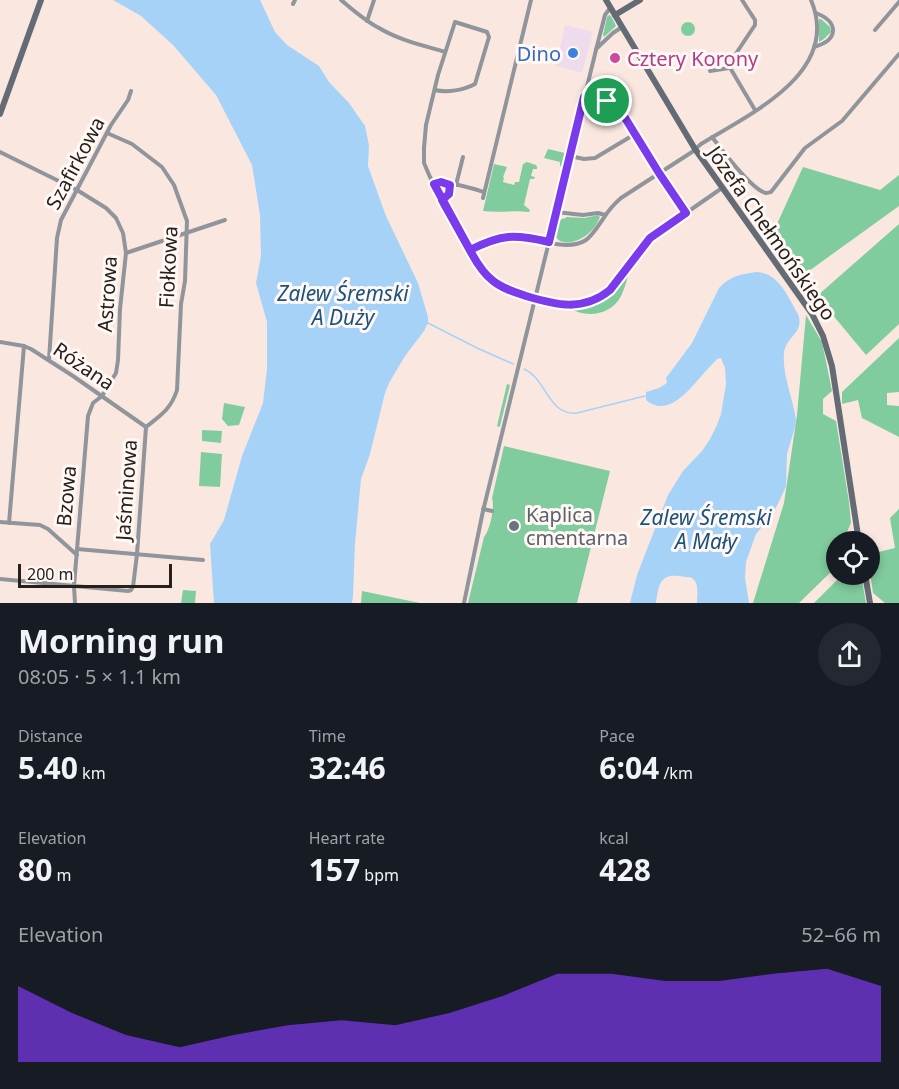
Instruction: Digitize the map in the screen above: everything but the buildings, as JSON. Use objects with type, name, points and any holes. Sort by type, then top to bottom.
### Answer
[{"type":"street","points":[[0,114],[41,0]]},
{"type":"street","points":[[341,0],[367,21],[396,37],[445,52]]},
{"type":"street","points":[[367,21],[374,0]]},
{"type":"street","points":[[483,198],[531,0]]},
{"type":"street","name":"Józefa Chełmońskiego","points":[[606,0],[695,149],[807,306],[820,329],[832,366],[858,531]]},
{"type":"street","points":[[615,15],[640,0]]},
{"type":"street","points":[[741,0],[755,20],[755,25],[729,68],[755,110]]},
{"type":"street","points":[[470,250],[491,240],[504,237],[567,245],[582,242],[591,236],[605,215],[621,198],[712,136],[777,96],[795,81],[814,47],[817,29],[816,13],[811,0]]},
{"type":"street","points":[[875,30],[899,2]]},
{"type":"street","points":[[464,603],[483,509],[584,97],[605,15],[610,8]]},
{"type":"street","points":[[814,47],[832,37],[834,32],[830,23],[816,13]]},
{"type":"street","points":[[435,90],[446,91],[474,85],[489,37],[488,33],[455,22],[435,90],[425,131],[423,153],[426,167],[442,200],[482,270],[495,283],[510,290],[557,304],[571,305],[584,303],[603,295],[650,238],[722,188]]},
{"type":"street","points":[[596,50],[622,27]]},
{"type":"street","points":[[712,136],[725,156],[744,175],[762,191],[771,192],[805,148],[842,121],[899,54]]},
{"type":"street","points":[[710,72],[729,68]]},
{"type":"street","name":"Szafirkowa","points":[[49,360],[57,238],[61,220],[131,91]]},
{"type":"street","points":[[584,97],[614,103],[619,108],[686,213]]},
{"type":"street","name":"Fiołkowa","points":[[107,133],[132,144],[162,167],[179,195],[187,221],[177,390],[163,414],[146,427]]},
{"type":"street","points":[[570,156],[593,159],[634,134]]},
{"type":"street","name":"Astrowa","points":[[0,152],[77,190],[106,208],[117,218],[123,233],[126,253],[120,309],[118,360],[116,373],[102,396]]},
{"type":"street","points":[[456,184],[463,157]]},
{"type":"street","points":[[434,184],[441,182],[456,184],[484,192]]},
{"type":"street","points":[[442,200],[449,194],[450,185]]},
{"type":"street","points":[[556,212],[605,215]]},
{"type":"street","points":[[126,253],[225,220]]},
{"type":"street","name":"Różana","points":[[0,342],[24,345],[146,427]]},
{"type":"street","points":[[9,523],[24,345]]},
{"type":"street","name":"Bzowa","points":[[75,603],[74,586],[88,416],[93,403],[102,396]]},
{"type":"street","name":"Jaśminowa","points":[[74,586],[131,590],[137,554],[146,427]]},
{"type":"street","points":[[483,509],[492,511]]},
{"type":"street","points":[[0,522],[40,525],[77,552],[137,554],[203,560]]},
{"type":"street","points":[[0,579],[74,586]]},
{"type":"street","points":[[867,585],[870,603]]},
{"type":"shaded area","points":[[565,25],[593,32],[582,73],[556,66]]},
{"type":"green space","points":[[609,15],[616,26],[604,37],[607,17]]},
{"type":"green space","points":[[819,19],[830,27],[831,32],[819,42]]},
{"type":"green space","points":[[685,22],[691,22],[695,29],[691,36],[685,36],[681,32],[681,26]]},
{"type":"green space","points":[[548,149],[565,153],[562,166],[560,162],[544,158]]},
{"type":"green space","points":[[527,162],[537,167],[533,169],[531,176],[535,177],[530,179],[524,205],[530,210],[529,212],[483,211],[494,164],[507,167],[503,182],[514,185],[515,182],[519,182],[523,164]]},
{"type":"green space","points":[[803,167],[880,190],[899,175],[899,206],[802,276],[771,237]]},
{"type":"green space","points":[[598,215],[600,217],[594,228],[576,241],[560,241],[556,237],[556,229],[561,219]]},
{"type":"green space","points":[[899,224],[899,324],[866,355],[817,296]]},
{"type":"green space","points":[[626,274],[628,276],[622,294],[612,307],[593,314],[573,310],[604,297]]},
{"type":"green space","points":[[806,315],[822,342],[832,391],[823,399],[823,414],[836,421],[851,523],[847,531],[826,531],[826,577],[799,603],[753,603],[784,503],[797,415]]},
{"type":"green space","points":[[899,338],[899,392],[887,393],[887,405],[899,406],[899,437],[862,418],[858,400],[842,404],[842,392]]},
{"type":"green space","points":[[507,384],[510,385],[499,427],[497,426]]},
{"type":"green space","points":[[224,403],[245,407],[239,425],[228,426],[222,419]]},
{"type":"green space","points":[[202,430],[222,431],[221,443],[202,441]]},
{"type":"green space","points":[[504,446],[610,471],[577,603],[468,603],[491,518],[492,498]]},
{"type":"green space","points":[[201,452],[222,454],[220,487],[199,486]]},
{"type":"green space","points":[[899,509],[899,603],[885,603],[873,593],[872,585],[880,585],[880,552],[895,548],[890,518]]},
{"type":"green space","points":[[832,585],[863,585],[866,603],[814,603]]},
{"type":"green space","points":[[183,590],[196,591],[195,603],[181,603]]},
{"type":"green space","points":[[362,591],[420,603],[361,603]]},
{"type":"water","name":"Zalew Śremski A Duży","points":[[113,0],[260,0],[275,32],[287,45],[319,66],[365,126],[369,145],[368,166],[386,216],[418,283],[428,323],[389,383],[361,479],[352,603],[214,603],[210,544],[224,520],[242,456],[263,403],[267,369],[267,322],[256,283],[261,256],[260,215],[252,165],[216,95],[173,45],[141,16]]},
{"type":"water","name":"Zalew Śremski A Mały","points":[[757,272],[765,273],[782,287],[798,314],[799,326],[785,347],[784,353],[785,370],[796,420],[787,454],[786,486],[773,514],[756,534],[746,562],[745,578],[749,603],[697,603],[696,582],[690,578],[671,576],[666,577],[660,584],[656,603],[630,603],[637,575],[668,495],[683,471],[702,451],[717,425],[726,384],[725,368],[721,358],[717,359],[686,393],[671,404],[654,405],[646,400],[646,392],[667,383],[666,378],[692,343],[719,288],[736,276]]},
{"type":"waterway","points":[[428,323],[513,364]]},
{"type":"waterway","points":[[524,369],[532,374],[554,403],[567,412],[577,413],[645,396]]},
{"type":"place","name":"Dino","points":[[573,53]]},
{"type":"place","name":"Cztery Korony","points":[[615,58]]},
{"type":"place","name":"Kaplica cmentarna","points":[[514,526]]},
{"type":"route","points":[[607,101],[584,97],[549,242],[500,237],[470,250],[453,220],[434,184],[441,182],[450,185],[451,189],[447,198],[442,200],[453,220],[472,254],[474,258],[485,274],[495,283],[539,300],[557,304],[571,305],[589,302],[610,290],[653,235],[686,213],[619,108],[607,101]]}]
